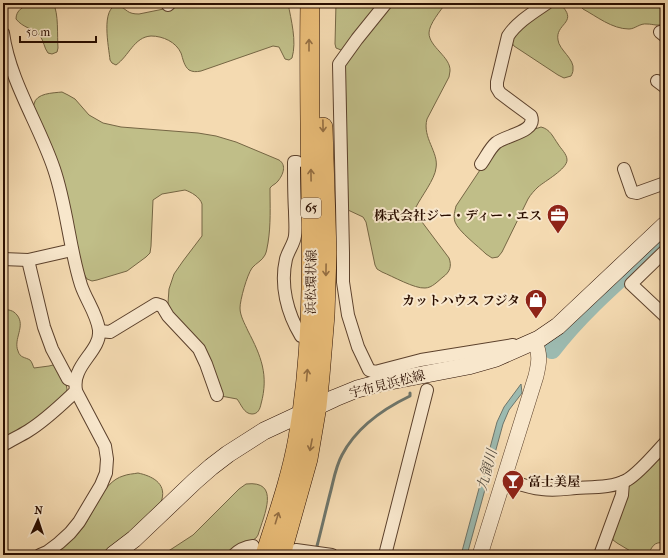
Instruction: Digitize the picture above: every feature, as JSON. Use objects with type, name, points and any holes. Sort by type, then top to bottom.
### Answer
[{"type":"main road","name":"浜松環状線","points":[[310,3],[309,46],[319,238]]},
{"type":"main road","name":"浜松環状線","points":[[288,552],[308,459],[309,410],[306,384],[319,238],[322,3]]},
{"type":"main road","name":"宇布見浜松線","points":[[113,555],[134,539],[195,481],[228,454],[264,431],[350,392],[380,383],[482,362],[516,350],[547,334],[558,326],[662,234]]},
{"type":"main road","name":"浜松環状線","points":[[259,551],[290,474],[298,438],[309,410]]},
{"type":"street","points":[[301,336],[286,300],[283,281],[287,256],[319,238],[339,161],[339,64],[386,3]]},
{"type":"street","points":[[481,164],[495,144],[523,130],[532,122],[531,116],[500,93],[497,88],[497,82],[508,36],[518,24],[547,3]]},
{"type":"street","points":[[3,33],[8,58],[16,80],[41,136],[54,170],[63,204],[72,250],[82,285],[97,322],[99,331],[97,341],[78,372],[75,386],[61,405],[33,428],[3,444]]},
{"type":"street","points":[[297,162],[294,162],[319,238],[343,282],[348,315],[358,347],[369,370],[375,372],[421,360],[513,345],[516,350]]},
{"type":"street","points":[[624,169],[632,192],[637,193],[665,183]]},
{"type":"street","points":[[3,259],[28,260],[72,250]]},
{"type":"street","points":[[665,251],[631,284],[665,316]]},
{"type":"street","points":[[28,260],[44,327],[52,349],[68,379],[75,386],[105,446],[107,459],[106,473],[101,485],[79,522],[59,544],[40,555]]},
{"type":"street","points":[[99,331],[110,332],[156,304],[162,306],[168,316],[200,349],[217,395]]},
{"type":"street","points":[[480,555],[538,366],[538,348],[534,341]]},
{"type":"street","points":[[385,555],[427,390]]},
{"type":"street","points":[[504,479],[531,487],[552,490],[606,487],[629,479],[665,443]]},
{"type":"street","points":[[600,555],[622,495],[623,482]]},
{"type":"street","points":[[234,555],[247,547],[259,551]]},
{"type":"street","points":[[288,552],[332,555]]},
{"type":"shaded area","points":[[31,3],[53,3],[57,18],[57,52],[52,54],[48,53],[40,36],[16,19],[17,13],[23,7]]},
{"type":"shaded area","points":[[193,3],[288,3],[294,38],[292,58],[289,60],[285,59],[279,47],[273,46],[196,72],[189,70],[179,49],[169,40],[151,36],[145,37],[136,43],[125,57],[116,65],[112,63],[110,60],[107,38],[107,20],[112,7],[118,5],[130,12],[139,14]]},
{"type":"shaded area","points":[[336,3],[380,3],[341,50],[336,48],[335,44]]},
{"type":"shaded area","points":[[392,3],[446,3],[433,21],[429,33],[432,43],[447,61],[450,71],[449,77],[427,119],[426,126],[428,139],[435,156],[436,168],[428,188],[415,211],[449,258],[450,266],[449,271],[445,275],[428,288],[421,288],[410,284],[377,269],[366,222],[363,217],[348,210],[345,65],[360,42]]},
{"type":"shaded area","points":[[552,3],[562,6],[567,12],[568,17],[559,30],[558,35],[559,44],[572,62],[573,66],[571,76],[564,78],[514,46],[512,43],[512,35]]},
{"type":"shaded area","points":[[580,3],[665,3],[665,23],[658,25],[644,24],[631,29],[616,27],[583,9],[580,6]]},
{"type":"shaded area","points":[[62,92],[75,99],[89,115],[103,123],[121,127],[198,133],[216,136],[236,142],[279,160],[283,165],[284,167],[281,176],[270,188],[270,229],[266,252],[262,259],[250,271],[240,304],[242,317],[257,349],[264,375],[263,394],[260,408],[256,413],[249,414],[237,399],[221,396],[173,316],[168,303],[169,289],[174,274],[202,236],[202,204],[195,195],[185,190],[162,194],[153,200],[150,253],[127,271],[92,281],[87,279],[84,274],[34,110],[35,100],[41,96],[50,93]]},
{"type":"shaded area","points":[[541,127],[549,131],[553,136],[567,158],[566,163],[560,171],[531,194],[502,252],[498,257],[492,258],[469,239],[457,226],[454,218],[456,206],[494,149],[500,144]]},
{"type":"shaded area","points":[[3,309],[11,310],[19,319],[20,328],[17,346],[20,355],[30,360],[34,368],[53,365],[56,367],[66,384],[67,389],[66,394],[59,403],[3,441]]},
{"type":"shaded area","points":[[665,459],[665,543],[656,544],[647,555],[637,555],[613,540],[612,535],[630,484],[657,460]]},
{"type":"shaded area","points":[[138,473],[153,478],[160,485],[163,493],[162,500],[157,508],[109,550],[100,555],[53,555],[70,542],[81,530],[100,497],[110,484],[123,476]]},
{"type":"shaded area","points":[[246,484],[257,484],[263,487],[267,493],[266,509],[256,538],[229,555],[161,555],[193,535],[239,489]]},
{"type":"water","points":[[521,384],[522,393],[509,410],[503,424],[467,555],[461,555],[497,422],[504,407]]},
{"type":"waterway","name":"九領川","points":[[552,350],[564,335],[592,306],[665,238]]},
{"type":"waterway","points":[[317,546],[337,468],[348,445],[371,420],[380,413],[410,396],[410,393]]},
{"type":"place","name":"株式会社ジー・ディー・エス","points":[[558,234]]},
{"type":"place","name":"カットハウス フジタ","points":[[536,320]]},
{"type":"place","name":"富士美屋","points":[[513,500]]}]
